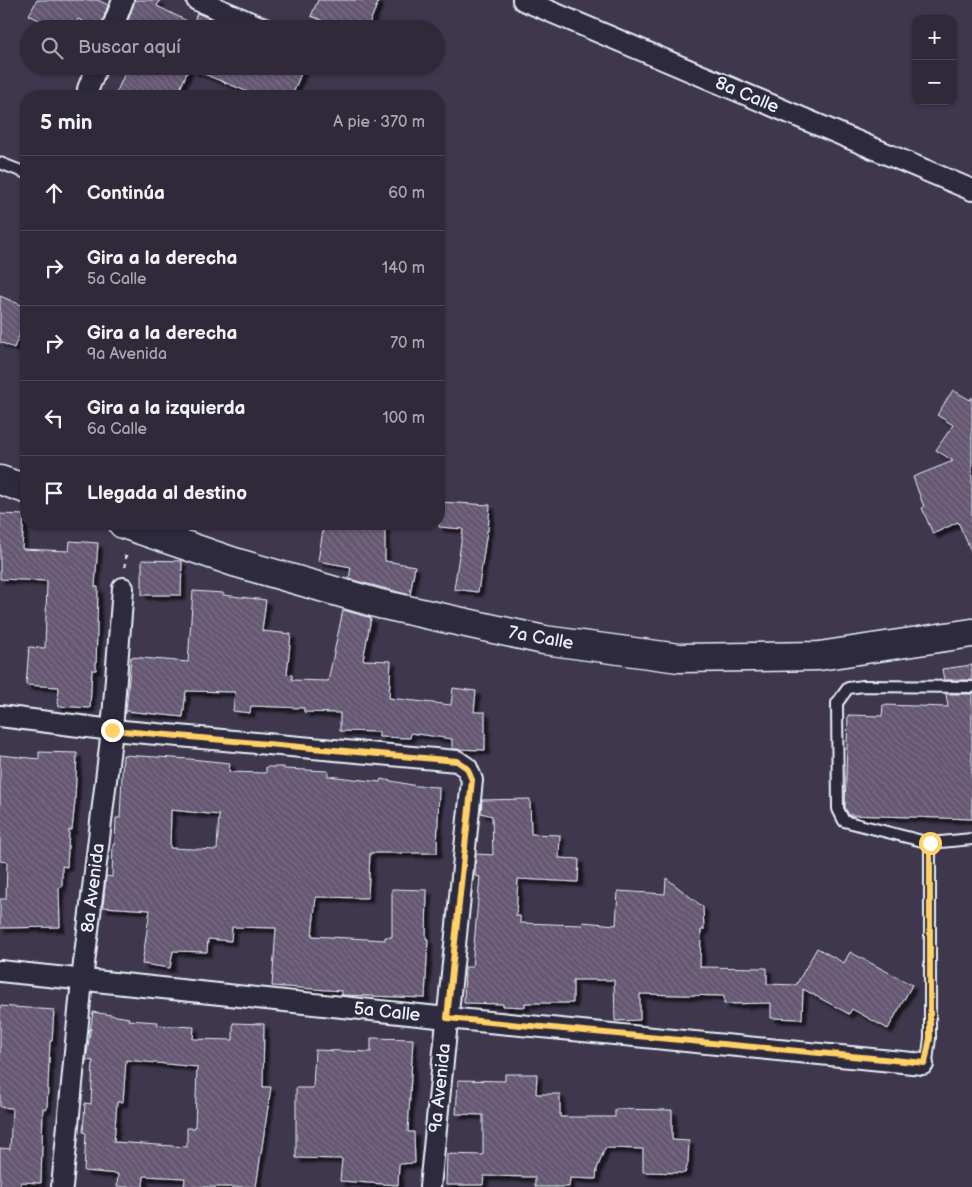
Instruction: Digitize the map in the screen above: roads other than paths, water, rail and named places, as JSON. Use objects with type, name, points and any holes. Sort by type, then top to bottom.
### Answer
[{"type":"street","points":[[115,20],[123,0]]},
{"type":"street","points":[[196,0],[244,20]]},
{"type":"street","name":"8a Calle","points":[[523,0],[972,190]]},
{"type":"street","points":[[88,89],[93,75]]},
{"type":"street","points":[[0,480],[20,487]]},
{"type":"street","name":"7a Calle","points":[[142,530],[234,562],[380,604],[544,640],[679,658],[819,656],[972,633]]},
{"type":"street","name":"8a Avenida","points":[[62,1187],[82,980],[112,730],[123,588]]},
{"type":"street","points":[[0,716],[112,730]]},
{"type":"street","name":"9a Avenida","points":[[112,730],[457,761],[467,768],[472,780],[430,1187]]},
{"type":"street","name":"5a Calle","points":[[0,971],[447,1018],[923,1064]]},
{"type":"lane","points":[[0,163],[20,171]]},
{"type":"lane","points":[[972,687],[863,686],[848,688],[837,703],[838,809],[844,821],[930,843],[972,839]]},
{"type":"lane","points":[[923,1064],[927,1061],[930,1038],[930,843]]}]
